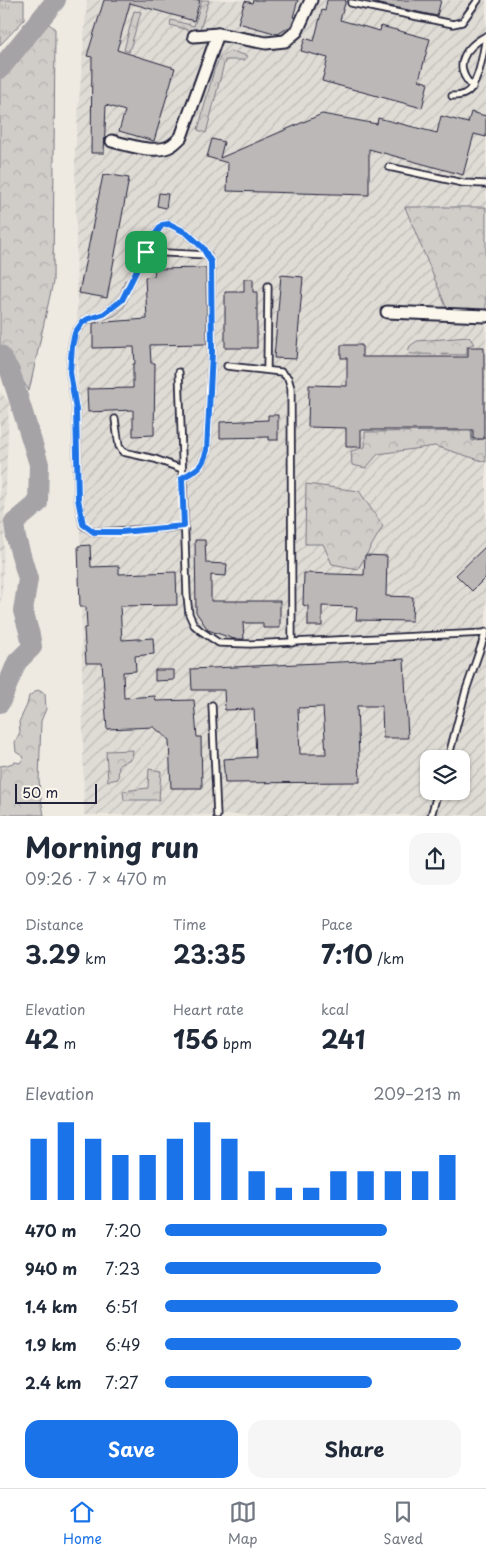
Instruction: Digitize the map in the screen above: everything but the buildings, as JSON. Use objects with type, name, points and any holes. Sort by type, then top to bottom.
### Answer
[{"type":"street","points":[[194,36],[218,34],[266,43],[285,41],[297,31],[311,0]]},
{"type":"street","points":[[112,141],[137,147],[161,149],[172,146],[181,137],[218,34]]},
{"type":"street","points":[[387,312],[486,316]]},
{"type":"lane","points":[[351,3],[453,24],[462,22],[478,0]]},
{"type":"lane","points":[[452,96],[464,94],[473,87],[486,36]]},
{"type":"lane","points":[[473,87],[466,80],[462,72],[462,62],[474,42],[486,36]]},
{"type":"lane","points":[[389,166],[463,184],[486,184]]},
{"type":"lane","points":[[182,478],[195,471],[204,463],[207,450],[212,352],[211,262],[203,248],[187,233],[169,224],[162,225],[152,239],[122,300],[104,314],[82,323],[75,333],[70,372],[76,410],[75,438],[80,514],[83,524],[94,532],[122,532],[184,526]]},
{"type":"lane","points":[[146,252],[208,255]]},
{"type":"lane","points":[[267,370],[268,286]]},
{"type":"lane","points":[[227,366],[281,372],[288,378],[291,388],[292,643]]},
{"type":"lane","points":[[179,372],[187,596],[189,614],[194,624],[219,643],[250,644],[485,632],[466,690],[450,750]]},
{"type":"lane","points":[[115,419],[117,442],[123,452],[155,459],[182,469]]},
{"type":"lane","points":[[212,705],[217,816]]},
{"type":"lane","points":[[431,816],[435,800]]},
{"type":"shaded area","points":[[87,0],[486,0],[486,815],[84,815],[75,153]]},
{"type":"shaded area","points":[[0,392],[9,402],[2,594],[0,605]]},
{"type":"green space","points":[[0,0],[24,0],[24,20],[0,45]]},
{"type":"green space","points":[[202,0],[209,0],[199,33],[170,25],[171,20],[194,26]]},
{"type":"green space","points":[[134,11],[141,12],[129,52],[124,50]]},
{"type":"green space","points":[[48,23],[55,29],[53,282],[29,391],[0,344],[0,78]]},
{"type":"green space","points":[[230,51],[248,56],[245,60],[225,60],[206,133],[198,130],[214,70],[220,57]]},
{"type":"green space","points":[[405,207],[486,207],[486,313],[447,309]]},
{"type":"green space","points":[[125,280],[133,281],[125,305],[118,313],[105,319],[108,308],[115,309]]},
{"type":"green space","points":[[469,337],[474,344],[467,346],[467,355],[411,354],[408,351],[410,346],[417,341]]},
{"type":"green space","points":[[471,431],[472,441],[486,438],[486,462],[435,446],[378,454],[366,468],[352,465],[351,451],[365,447],[365,432]]},
{"type":"green space","points":[[306,484],[359,491],[383,526],[358,569],[332,564],[323,544],[305,544]]},
{"type":"green space","points":[[38,690],[45,694],[46,709],[41,721],[39,780],[44,815],[0,815],[0,766],[15,762],[20,763],[24,757],[16,752],[15,742],[20,732],[19,722],[29,696]]},
{"type":"green space","points":[[133,750],[132,758],[119,765],[118,779],[108,781],[106,751]]},
{"type":"green space","points":[[149,769],[161,771],[159,800],[124,800],[123,791],[148,788]]},
{"type":"waterway","points":[[0,69],[56,0]]},
{"type":"waterway","points":[[0,355],[10,371],[39,464],[38,503],[14,523],[16,538],[28,579],[23,611],[32,647],[17,662],[0,703]]},
{"type":"route","points":[[169,224],[187,233],[203,248],[211,262],[212,352],[207,450],[204,463],[195,471],[182,478],[184,526],[122,532],[94,532],[83,524],[78,499],[75,438],[76,410],[70,372],[72,346],[75,333],[82,323],[104,314],[122,300],[146,252],[162,225],[169,224]]}]
